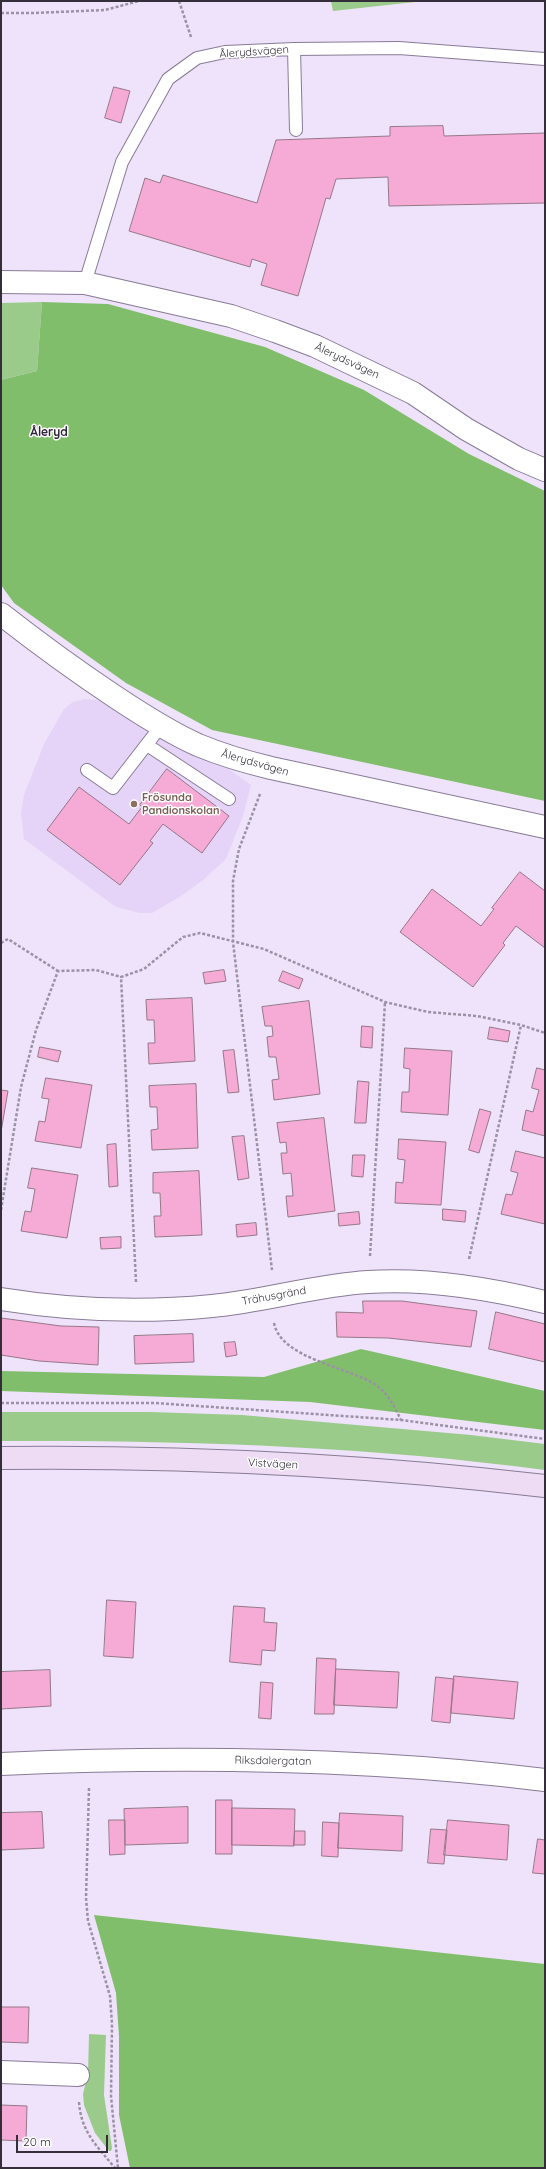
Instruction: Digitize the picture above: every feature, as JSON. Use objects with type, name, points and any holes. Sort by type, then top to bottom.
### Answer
[{"type":"main road","name":"Vistvägen","points":[[1,1458],[98,1458],[343,1467],[474,1478],[545,1486]]},
{"type":"street","name":"Ålerydsvägen","points":[[1,282],[84,283],[231,316],[315,346],[413,393],[466,429],[519,459],[545,470]]},
{"type":"street","name":"Ålerydsvägen","points":[[1,614],[45,650],[160,726],[198,745],[235,758],[271,768],[545,827]]},
{"type":"street","name":"Trähusgränd","points":[[1,1299],[34,1304],[137,1310],[213,1306],[368,1282],[415,1282],[463,1286],[510,1293],[545,1302]]},
{"type":"street","name":"Riksdalergatan","points":[[1,1764],[158,1759],[322,1762],[485,1773],[545,1780]]},
{"type":"street","points":[[1,2072],[78,2074]]},
{"type":"lane","name":"Ålerydsvägen","points":[[84,283],[122,162],[168,79],[197,58],[225,52],[294,49],[399,48],[545,59]]},
{"type":"lane","points":[[294,49],[296,130]]},
{"type":"lane","points":[[87,770],[113,788],[160,726]]},
{"type":"lane","points":[[146,744],[229,800]]},
{"type":"path","points":[[1,13],[105,10],[139,1]]},
{"type":"path","points":[[179,1],[197,58]]},
{"type":"path","points":[[271,768],[239,850],[233,881],[233,942],[275,1296],[275,1330],[282,1339],[294,1349],[377,1385],[388,1396],[401,1420]]},
{"type":"path","points":[[1,942],[8,939],[58,971],[96,970],[120,977],[144,969],[183,937],[200,933],[264,949],[384,1002],[428,1012],[477,1016],[521,1025],[545,1033]]},
{"type":"path","points":[[1,1210],[20,1087],[36,1030],[58,971]]},
{"type":"path","points":[[120,977],[137,1310]]},
{"type":"path","points":[[368,1282],[384,1002]]},
{"type":"path","points":[[463,1286],[521,1025]]},
{"type":"path","points":[[1,1403],[155,1403],[401,1420],[545,1439]]},
{"type":"path","points":[[90,1760],[86,1898],[88,1921],[110,1996],[112,2024],[111,2096],[117,2168]]},
{"type":"path","points":[[78,2074],[78,2090],[82,2124],[90,2138],[117,2168]]},
{"type":"shaded area","name":"Frösunda Pandionskolan","points":[[85,699],[107,701],[152,728],[226,767],[251,785],[243,816],[226,859],[203,880],[181,896],[152,913],[140,913],[116,907],[24,839],[21,813],[24,795],[44,744],[64,709],[73,702]]},
{"type":"green space","points":[[331,1],[424,1],[333,11]]},
{"type":"green space","points":[[42,302],[37,371],[1,380],[1,303]]},
{"type":"green space","points":[[42,302],[108,304],[265,347],[364,390],[469,454],[545,491],[545,801],[212,730],[126,683],[14,603],[1,585],[1,380],[37,371]]},
{"type":"green space","points":[[361,1349],[545,1391],[545,1430],[310,1402],[1,1391],[1,1371],[264,1377]]},
{"type":"green space","points":[[1,1412],[150,1412],[242,1415],[471,1435],[545,1444],[545,1470],[410,1455],[273,1446],[205,1443],[1,1441]]},
{"type":"green space","points":[[94,1915],[545,1964],[545,2168],[130,2168],[119,2115],[119,2036],[116,1993]]},
{"type":"green space","points":[[89,2034],[106,2035],[104,2095],[112,2148],[111,2151],[109,2151],[95,2133],[84,2105],[83,2094],[88,2073]]},
{"type":"building","points":[[114,87],[130,91],[121,123],[105,118]]},
{"type":"building","points":[[443,126],[444,136],[545,133],[545,203],[389,206],[388,177],[336,179],[330,199],[326,198],[298,296],[261,285],[267,264],[252,259],[250,267],[129,231],[145,178],[160,183],[163,175],[257,203],[276,140],[390,136],[390,127]]},
{"type":"building","points":[[167,769],[229,816],[202,853],[163,824],[150,841],[153,843],[120,885],[47,830],[79,787],[129,824],[142,807],[140,805]]},
{"type":"building","points":[[520,872],[545,891],[545,948],[516,926],[503,943],[505,945],[473,987],[400,932],[432,889],[481,926],[494,909],[492,908]]},
{"type":"building","points":[[224,970],[226,981],[205,984],[203,973]]},
{"type":"building","points":[[283,971],[303,979],[299,989],[279,981]]},
{"type":"building","points":[[192,998],[195,1061],[149,1064],[148,1043],[155,1043],[154,1020],[147,1020],[146,1000]]},
{"type":"building","points":[[309,1001],[320,1094],[274,1100],[272,1080],[279,1079],[276,1057],[269,1057],[267,1037],[273,1036],[272,1026],[265,1026],[262,1007]]},
{"type":"building","points":[[362,1026],[373,1027],[372,1048],[361,1047]]},
{"type":"building","points":[[490,1027],[510,1031],[508,1042],[488,1039]]},
{"type":"building","points":[[40,1047],[61,1051],[58,1062],[38,1057]]},
{"type":"building","points":[[405,1048],[452,1051],[448,1115],[401,1112],[402,1092],[409,1092],[410,1069],[404,1068]]},
{"type":"building","points":[[234,1050],[239,1092],[228,1093],[223,1051]]},
{"type":"building","points":[[537,1068],[545,1070],[545,1136],[522,1130],[526,1110],[533,1112],[539,1090],[532,1088]]},
{"type":"building","points":[[46,1078],[92,1085],[81,1148],[35,1141],[39,1121],[45,1122],[49,1099],[42,1098]]},
{"type":"building","points":[[358,1081],[369,1082],[366,1123],[355,1123]]},
{"type":"building","points":[[196,1084],[198,1148],[152,1150],[151,1130],[158,1129],[157,1107],[150,1107],[149,1086]]},
{"type":"building","points":[[1,1090],[8,1091],[1,1132]]},
{"type":"building","points":[[480,1109],[491,1112],[479,1153],[469,1150]]},
{"type":"building","points":[[324,1118],[335,1211],[288,1217],[286,1196],[293,1196],[291,1173],[283,1174],[281,1153],[287,1153],[286,1142],[280,1143],[277,1123]]},
{"type":"building","points":[[244,1136],[249,1178],[238,1180],[232,1137]]},
{"type":"building","points":[[399,1139],[446,1142],[441,1205],[395,1203],[396,1182],[403,1183],[405,1160],[398,1159]]},
{"type":"building","points":[[116,1144],[118,1186],[109,1187],[107,1145]]},
{"type":"building","points":[[516,1151],[545,1158],[545,1224],[501,1214],[506,1194],[512,1195],[518,1173],[511,1171]]},
{"type":"building","points":[[353,1155],[365,1155],[363,1177],[352,1176]]},
{"type":"building","points":[[32,1168],[78,1175],[67,1238],[21,1231],[25,1211],[31,1212],[35,1189],[28,1188]]},
{"type":"building","points":[[199,1171],[202,1235],[155,1237],[154,1216],[161,1216],[160,1193],[153,1193],[153,1173]]},
{"type":"building","points":[[443,1209],[466,1211],[465,1222],[443,1220]]},
{"type":"building","points":[[359,1212],[360,1224],[339,1226],[338,1214]]},
{"type":"building","points":[[256,1223],[257,1235],[237,1237],[236,1225]]},
{"type":"building","points":[[121,1237],[121,1248],[101,1249],[100,1238]]},
{"type":"building","points":[[363,1301],[402,1301],[477,1311],[471,1347],[388,1338],[337,1337],[336,1312],[363,1313]]},
{"type":"building","points":[[496,1312],[545,1324],[545,1362],[489,1349]]},
{"type":"building","points":[[1,1318],[61,1326],[99,1327],[98,1365],[39,1361],[1,1355]]},
{"type":"building","points":[[193,1334],[194,1362],[135,1364],[134,1336]]},
{"type":"building","points":[[235,1342],[237,1355],[226,1357],[224,1343]]},
{"type":"building","points":[[107,1600],[136,1602],[133,1658],[104,1656]]},
{"type":"building","points":[[234,1606],[265,1608],[264,1622],[277,1623],[275,1651],[262,1650],[261,1665],[230,1662]]},
{"type":"building","points":[[317,1658],[336,1659],[334,1714],[315,1714]]},
{"type":"building","points":[[336,1669],[399,1672],[397,1708],[334,1705]]},
{"type":"building","points":[[50,1670],[51,1706],[1,1709],[1,1672]]},
{"type":"building","points":[[454,1676],[518,1682],[514,1719],[451,1713]]},
{"type":"building","points":[[436,1677],[454,1679],[450,1723],[432,1721]]},
{"type":"building","points":[[261,1682],[273,1683],[271,1719],[259,1718]]},
{"type":"building","points":[[216,1800],[232,1800],[232,1854],[216,1854]]},
{"type":"building","points":[[188,1807],[188,1843],[125,1845],[124,1809]]},
{"type":"building","points":[[232,1808],[295,1809],[294,1846],[232,1845]]},
{"type":"building","points":[[42,1812],[44,1848],[1,1850],[1,1813]]},
{"type":"building","points":[[340,1813],[403,1816],[402,1851],[338,1848]]},
{"type":"building","points":[[109,1820],[125,1820],[125,1854],[110,1855]]},
{"type":"building","points":[[448,1820],[509,1825],[507,1860],[444,1855]]},
{"type":"building","points":[[323,1822],[339,1823],[338,1857],[322,1856]]},
{"type":"building","points":[[431,1829],[447,1830],[444,1864],[428,1863]]},
{"type":"building","points":[[295,1831],[305,1831],[305,1845],[294,1845]]},
{"type":"building","points":[[538,1839],[545,1840],[545,1874],[533,1873]]},
{"type":"building","points":[[1,2007],[29,2007],[28,2043],[1,2042]]},
{"type":"building","points":[[1,2105],[27,2106],[26,2141],[1,2140]]},
{"type":"place","name":"Frösunda Pandionskolan","points":[[134,804]]},
{"type":"district","name":"Åleryd","points":[[49,432]]}]
